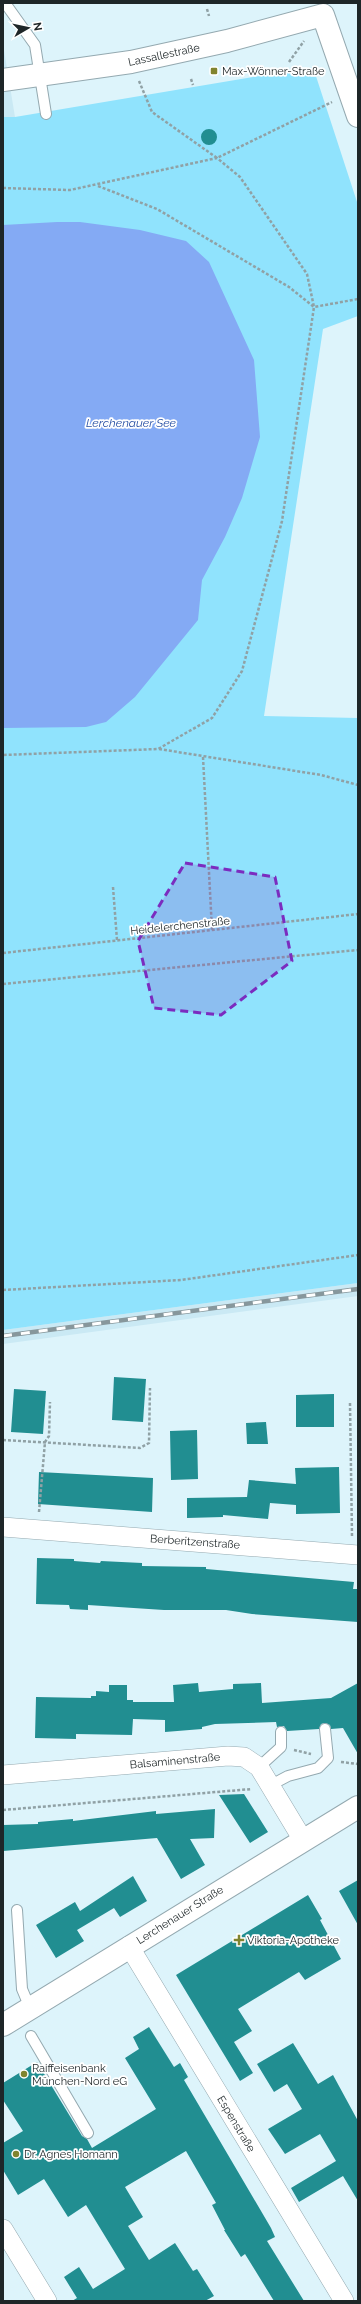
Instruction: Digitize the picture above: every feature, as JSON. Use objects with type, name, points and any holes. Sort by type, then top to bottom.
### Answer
[{"type":"street","name":"Lassallestraße","points":[[3,80],[131,62],[227,41],[321,9]]},
{"type":"street","points":[[321,9],[358,116]]},
{"type":"street","name":"Berberitzenstraße","points":[[3,1527],[355,1554]]},
{"type":"street","name":"Balsaminenstraße","points":[[3,1775],[228,1756],[244,1757],[259,1767],[303,1840]]},
{"type":"street","name":"Lerchenauer Straße","points":[[3,2025],[129,1946],[358,1807]]},
{"type":"street","name":"Espenstraße","points":[[129,1946],[344,2301]]},
{"type":"street","points":[[3,2229],[47,2301]]},
{"type":"lane","points":[[6,3],[35,45],[46,114]]},
{"type":"lane","points":[[271,1785],[288,1776],[318,1768],[328,1758],[325,1729]]},
{"type":"lane","points":[[259,1767],[281,1747],[281,1732]]},
{"type":"lane","points":[[18,1910],[22,1989],[30,2008]]},
{"type":"lane","points":[[31,2036],[88,2133]]},
{"type":"path","points":[[207,9],[209,16]]},
{"type":"path","points":[[131,62],[152,112],[217,158],[240,177],[307,274],[314,308],[282,521],[242,671],[212,718],[158,749]]},
{"type":"path","points":[[191,80],[193,85]]},
{"type":"path","points":[[3,188],[70,190],[97,186],[217,158],[350,93]]},
{"type":"path","points":[[97,186],[157,209],[288,287],[314,308]]},
{"type":"path","points":[[314,308],[358,299]]},
{"type":"path","points":[[3,755],[158,749],[321,775],[358,785]]},
{"type":"path","points":[[203,756],[212,930]]},
{"type":"path","points":[[113,887],[117,940]]},
{"type":"path","name":"Heidelerchenstraße","points":[[3,953],[358,914]]},
{"type":"path","points":[[3,984],[358,950]]},
{"type":"path","points":[[3,1290],[181,1280],[358,1255]]},
{"type":"path","points":[[3,1440],[140,1448],[149,1443],[150,1388]]},
{"type":"path","points":[[37,1530],[45,1442],[49,1436],[50,1402]]},
{"type":"path","points":[[350,1403],[355,1554]]},
{"type":"path","points":[[281,1747],[358,1764]]},
{"type":"path","points":[[3,1810],[254,1789],[271,1785]]},
{"type":"highlighted area","points":[[185,863],[275,877],[292,961],[221,1015],[154,1008],[138,941]]},
{"type":"shaded area","points":[[3,44],[15,117],[3,117]]},
{"type":"shaded area","points":[[313,67],[358,205],[358,316],[323,329],[264,716],[358,718],[358,1283],[3,1330],[3,117],[15,117]]},
{"type":"shaded area","points":[[358,1283],[358,1296],[3,1344],[3,1330]]},
{"type":"water","name":"Lerchenauer See","points":[[80,222],[140,230],[186,241],[209,262],[254,360],[260,437],[242,498],[225,537],[202,580],[198,620],[135,697],[106,722],[86,727],[3,728],[3,225]]},
{"type":"building","points":[[206,129],[212,129],[217,134],[215,143],[212,145],[206,145],[201,140],[201,134]]},
{"type":"building","points":[[114,1377],[146,1379],[143,1422],[112,1420]]},
{"type":"building","points":[[14,1389],[46,1391],[43,1434],[11,1432]]},
{"type":"building","points":[[334,1394],[334,1427],[296,1427],[296,1395]]},
{"type":"building","points":[[266,1422],[268,1444],[247,1444],[246,1423]]},
{"type":"building","points":[[197,1430],[198,1479],[171,1480],[170,1431]]},
{"type":"building","points":[[339,1467],[340,1513],[296,1514],[296,1505],[270,1503],[268,1519],[223,1515],[223,1517],[187,1518],[187,1498],[247,1497],[249,1480],[296,1484],[295,1468]]},
{"type":"building","points":[[39,1472],[153,1478],[152,1512],[38,1504]]},
{"type":"building","points":[[37,1558],[74,1559],[74,1561],[100,1563],[101,1561],[142,1563],[142,1566],[206,1567],[206,1569],[354,1582],[353,1589],[358,1589],[358,1622],[252,1614],[226,1610],[164,1610],[88,1605],[88,1610],[70,1609],[69,1605],[36,1604]]},
{"type":"building","points":[[198,1683],[199,1692],[233,1689],[233,1684],[261,1683],[262,1703],[331,1698],[358,1683],[358,1754],[343,1728],[331,1729],[330,1725],[325,1723],[321,1724],[319,1729],[287,1731],[284,1726],[277,1727],[276,1722],[215,1724],[202,1727],[202,1729],[165,1732],[165,1720],[133,1719],[132,1735],[76,1734],[76,1739],[35,1738],[36,1697],[91,1698],[91,1696],[96,1696],[96,1691],[109,1692],[109,1685],[127,1685],[127,1700],[133,1700],[133,1702],[174,1702],[173,1685]]},
{"type":"building","points":[[244,1794],[268,1832],[250,1843],[219,1795]]},
{"type":"building","points":[[215,1809],[214,1838],[190,1839],[205,1865],[181,1879],[157,1838],[3,1851],[3,1825],[38,1824],[38,1822],[73,1819],[73,1821],[156,1811],[156,1814]]},
{"type":"building","points":[[133,1876],[147,1901],[120,1917],[114,1908],[77,1930],[84,1941],[56,1958],[36,1925],[75,1902],[80,1911]]},
{"type":"building","points":[[358,1880],[358,1925],[339,1891]]},
{"type":"building","points":[[308,1895],[322,1919],[320,1920],[341,1959],[305,1980],[299,1972],[238,2009],[252,2031],[234,2042],[253,2073],[240,2081],[176,1975]]},
{"type":"building","points":[[149,2027],[174,2067],[180,2063],[188,2077],[184,2080],[271,2228],[275,2237],[267,2241],[304,2301],[274,2301],[245,2254],[241,2257],[224,2230],[212,2205],[216,2203],[186,2151],[125,2187],[143,2217],[128,2226],[149,2260],[175,2243],[193,2271],[197,2269],[214,2296],[205,2301],[72,2301],[77,2298],[64,2277],[79,2267],[93,2289],[125,2269],[86,2205],[68,2217],[44,2179],[18,2195],[3,2170],[3,2143],[23,2131],[3,2100],[3,2083],[37,2062],[82,2136],[87,2139],[92,2148],[156,2109],[125,2058],[139,2049],[133,2037]]},
{"type":"building","points":[[293,2043],[318,2084],[333,2075],[358,2121],[358,2201],[343,2176],[299,2202],[291,2188],[336,2161],[320,2134],[285,2154],[268,2129],[302,2109],[287,2084],[274,2092],[257,2064]]},
{"type":"railway","points":[[3,1336],[358,1289]]},
{"type":"place","name":"Max-Wönner-Straße","points":[[214,71]]},
{"type":"place","name":"Viktoria-Apotheke","points":[[239,1940]]},
{"type":"place","name":"Raiffeisenbank München-Nord eG","points":[[24,2074]]},
{"type":"place","name":"Dr. Agnes Homann","points":[[16,2154]]}]
